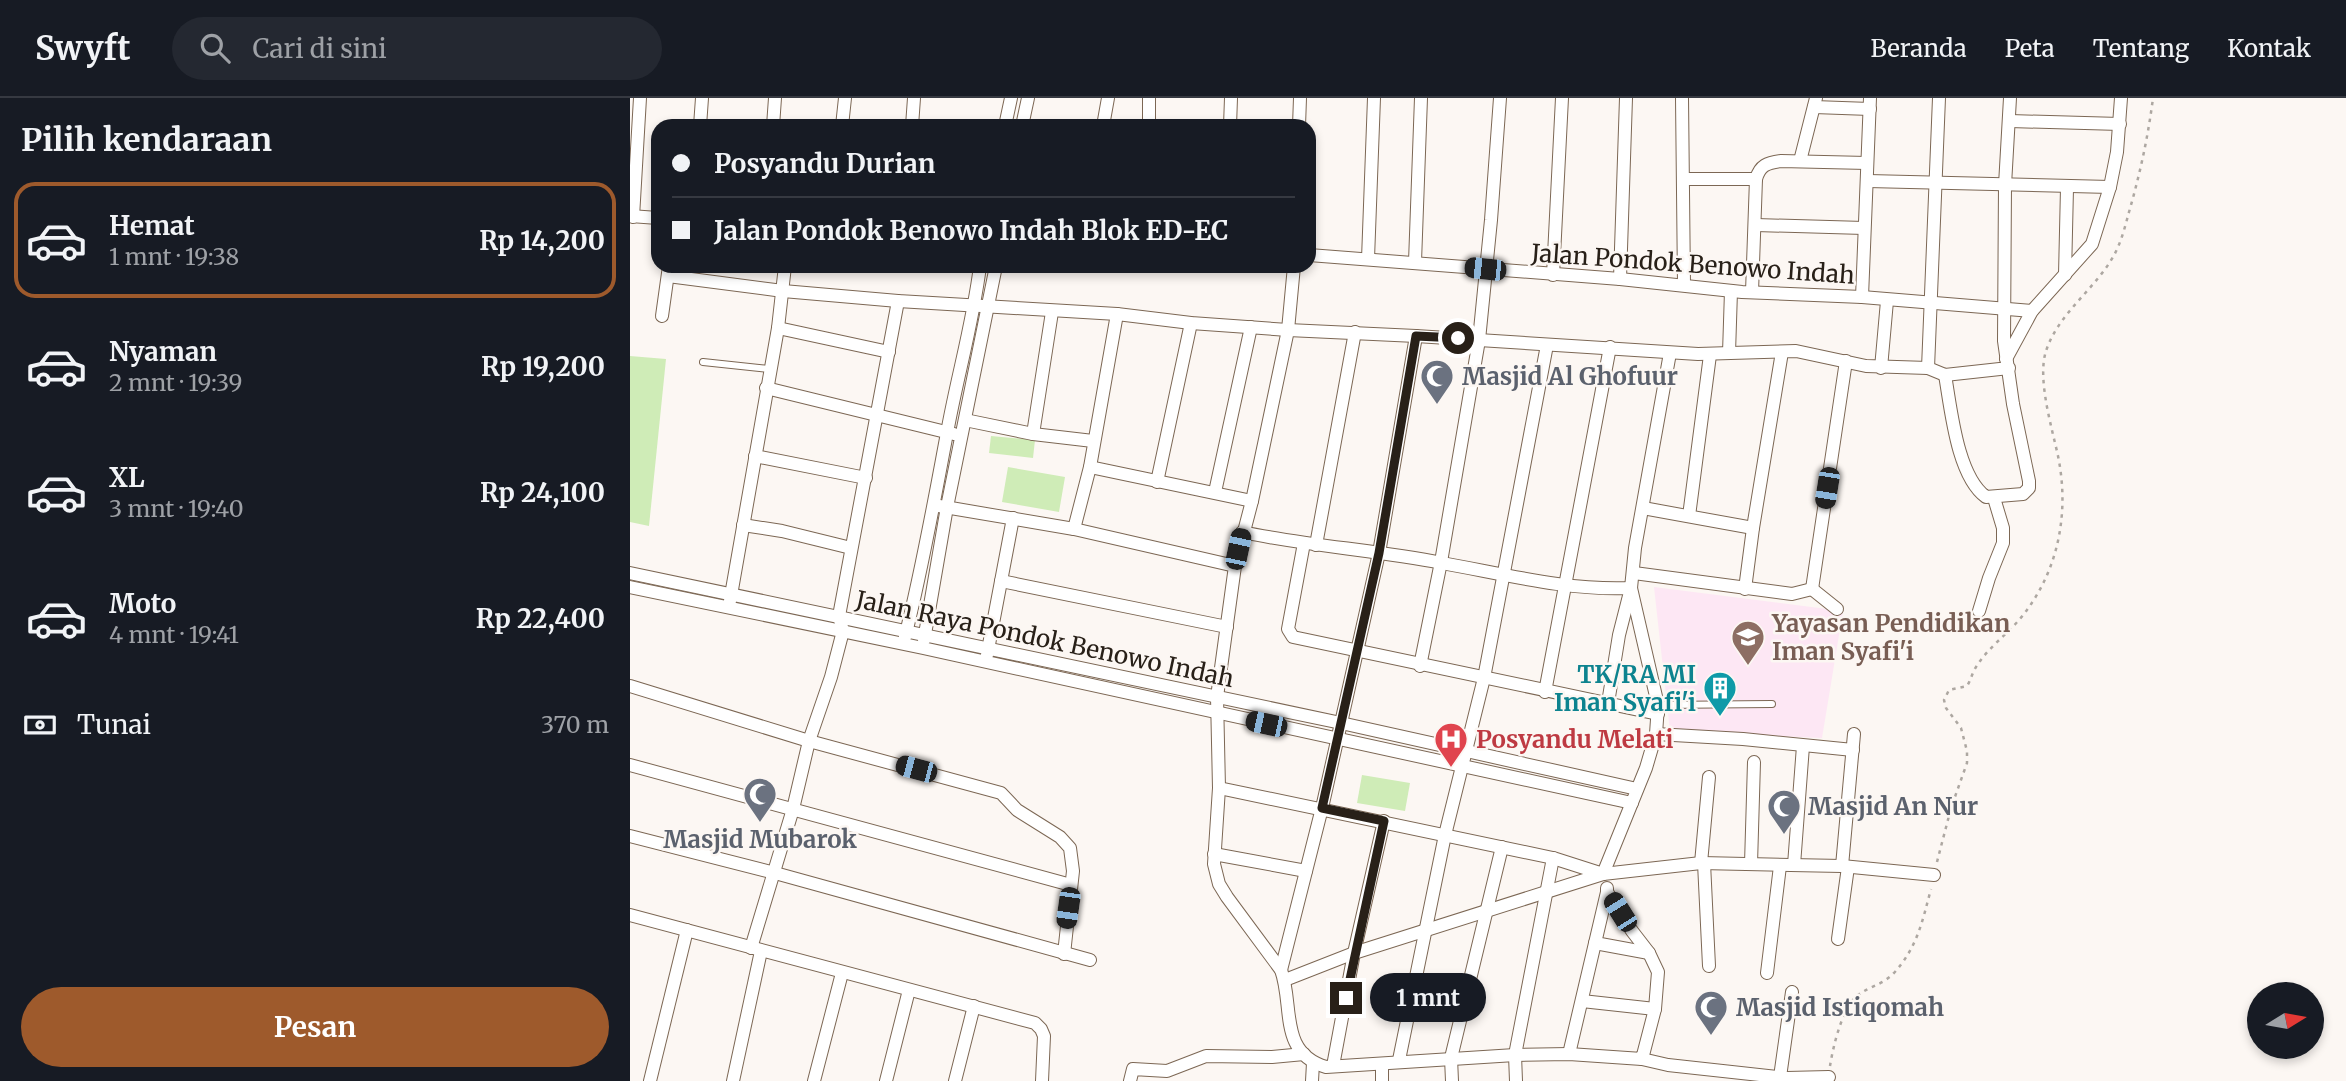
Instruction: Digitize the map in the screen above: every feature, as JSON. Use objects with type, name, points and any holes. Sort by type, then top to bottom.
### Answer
[{"type":"street","points":[[640,98],[631,217],[651,218]]},
{"type":"street","points":[[700,119],[702,98]]},
{"type":"street","points":[[774,119],[775,98]]},
{"type":"street","points":[[843,119],[845,98]]},
{"type":"street","points":[[912,119],[914,98]]},
{"type":"street","points":[[1006,119],[1011,98]]},
{"type":"street","points":[[1024,119],[1028,98]]},
{"type":"street","points":[[1104,119],[1108,98]]},
{"type":"street","points":[[1149,98],[1149,119]]},
{"type":"street","points":[[1230,119],[1231,98]]},
{"type":"street","points":[[1299,119],[1300,98]]},
{"type":"street","points":[[1368,259],[1374,98]]},
{"type":"street","points":[[1415,262],[1421,98]]},
{"type":"street","points":[[1420,666],[1441,562],[1479,340],[1500,98]]},
{"type":"street","points":[[1553,275],[1562,98]]},
{"type":"street","points":[[1620,279],[1626,98]]},
{"type":"street","points":[[1682,98],[1684,285]]},
{"type":"street","points":[[1928,368],[1939,98]]},
{"type":"street","points":[[1945,375],[1956,433],[1968,473],[1983,495],[1994,498],[2021,495],[2030,486],[2012,404],[2004,308],[2005,185],[2010,98]]},
{"type":"street","points":[[2007,364],[2032,311],[2092,244],[2110,187],[2120,124],[2121,98]]},
{"type":"street","points":[[1800,161],[1815,102],[1870,103],[1862,298]]},
{"type":"street","points":[[2010,121],[2120,124]]},
{"type":"street","points":[[1752,292],[1756,179],[1759,170],[1764,165],[1800,161],[1867,163]]},
{"type":"street","points":[[1683,179],[1756,179]]},
{"type":"street","points":[[1868,181],[2110,187]]},
{"type":"street","points":[[2064,275],[2067,188]]},
{"type":"street","points":[[1756,225],[1864,228]]},
{"type":"street","name":"Jalan Pondok Benowo Indah","points":[[1316,255],[1752,292],[2032,311]]},
{"type":"street","points":[[663,316],[668,273]]},
{"type":"street","points":[[680,273],[783,291],[1052,312],[1116,314],[1288,330],[1710,355],[1807,352],[1881,368],[1928,368],[1945,375],[2007,364]]},
{"type":"street","points":[[728,608],[778,328],[784,273]]},
{"type":"street","points":[[905,638],[965,420],[982,306],[980,273]]},
{"type":"street","points":[[924,641],[947,433],[994,273]]},
{"type":"street","points":[[1283,975],[1227,897],[1215,871],[1214,854],[1219,788],[1217,697],[1235,566],[1252,501],[1288,330],[1293,273]]},
{"type":"street","points":[[1729,353],[1731,290]]},
{"type":"street","points":[[733,1081],[756,949],[810,741],[843,631],[839,616],[850,548],[866,478],[898,301]]},
{"type":"street","points":[[1881,368],[1887,301]]},
{"type":"street","points":[[1032,434],[1052,312]]},
{"type":"street","points":[[1074,530],[1090,467],[1116,314]]},
{"type":"street","points":[[1157,482],[1191,323]]},
{"type":"street","points":[[1216,492],[1251,327]]},
{"type":"street","points":[[778,328],[889,352]]},
{"type":"street","points":[[1355,332],[1310,544],[1288,629],[1290,636],[1545,692],[1658,709]]},
{"type":"street","points":[[1312,1081],[1308,1059],[1289,1026],[1283,975],[1379,553],[1416,336]]},
{"type":"street","points":[[1399,1060],[1445,835],[1484,678],[1547,345]]},
{"type":"street","points":[[1545,692],[1610,347]]},
{"type":"street","points":[[1608,703],[1619,635],[1634,573],[1635,548],[1670,352]]},
{"type":"street","points":[[1745,589],[1782,352]]},
{"type":"street","points":[[1689,516],[1710,355]]},
{"type":"street","points":[[1812,589],[1846,361]]},
{"type":"street","points":[[766,388],[961,436]]},
{"type":"street","points":[[965,420],[1032,434],[1093,441]]},
{"type":"street","points":[[755,456],[866,478]]},
{"type":"street","points":[[1090,467],[1252,501]]},
{"type":"street","points":[[1979,611],[2003,543],[2003,528],[1994,498]]},
{"type":"street","points":[[941,506],[1074,530],[1235,566]]},
{"type":"street","points":[[1643,508],[1753,528]]},
{"type":"street","points":[[985,663],[1013,518]]},
{"type":"street","points":[[743,525],[782,531],[850,548]]},
{"type":"street","points":[[1242,532],[1566,584],[1612,589],[1631,588]]},
{"type":"street","name":"Jalan Raya Pondok Benowo Indah","points":[[630,573],[839,616],[905,638]]},
{"type":"street","points":[[1634,573],[1792,594],[1812,589]]},
{"type":"street","points":[[1001,581],[1227,627]]},
{"type":"street","name":"Jalan Raya Pondok Benowo Indah","points":[[630,587],[843,631],[989,649],[1342,723],[1637,789]]},
{"type":"street","points":[[1631,588],[1658,709],[1656,734],[1603,874],[1608,892],[1649,953],[1658,972],[1655,1009],[1642,1059]]},
{"type":"street","points":[[1812,589],[1837,609]]},
{"type":"street","name":"Jalan Raya Pondok Benowo Indah","points":[[924,641],[985,663],[1632,803]]},
{"type":"street","points":[[630,686],[810,741],[996,790],[1017,810],[1068,845],[1073,870],[1063,954]]},
{"type":"street","points":[[1656,734],[1853,750]]},
{"type":"street","points":[[1838,939],[1854,734]]},
{"type":"street","points":[[1794,865],[1803,746]]},
{"type":"street","points":[[1751,864],[1754,762]]},
{"type":"street","points":[[630,765],[1071,885]]},
{"type":"street","points":[[1709,777],[1703,863],[1709,966]]},
{"type":"street","points":[[1219,788],[1553,858],[1603,874]]},
{"type":"street","points":[[1333,1066],[1354,953],[1384,821]]},
{"type":"street","points":[[630,836],[1090,960]]},
{"type":"street","points":[[1452,1081],[1451,1058],[1502,848]]},
{"type":"street","points":[[1214,854],[1306,871]]},
{"type":"street","points":[[1516,1081],[1515,1055],[1553,858]]},
{"type":"street","points":[[1283,975],[1603,874],[1703,863],[1845,866],[1931,875]]},
{"type":"street","points":[[1767,973],[1780,866]]},
{"type":"street","points":[[1569,1055],[1608,892]]},
{"type":"street","points":[[630,915],[1035,1024],[1041,1029],[1045,1043],[1042,1081]]},
{"type":"street","points":[[650,1081],[687,930]]},
{"type":"street","points":[[1595,943],[1649,953]]},
{"type":"street","points":[[814,1081],[842,973]]},
{"type":"street","points":[[886,1081],[909,990]]},
{"type":"street","points":[[1785,1079],[1792,992]]},
{"type":"street","points":[[1582,1001],[1655,1009]]},
{"type":"street","points":[[955,1081],[974,1006]]},
{"type":"street","points":[[1130,1081],[1133,1069],[1167,1071],[1202,1056],[1308,1059],[1333,1066],[1381,1064],[1399,1060],[1569,1055],[1642,1059],[1720,1076],[1824,1078]]},
{"type":"street","points":[[1381,1064],[1382,1081]]},
{"type":"lane","points":[[704,362],[769,369]]},
{"type":"lane","points":[[1658,709],[1772,704]]},
{"type":"path","points":[[1824,1078],[1845,1013],[1859,994],[1880,986],[1894,972],[1917,941],[1931,875],[1951,808],[1968,764],[1961,728],[1946,708],[1945,694],[1949,690],[1967,686],[1975,668],[2026,612],[2045,578],[2058,546],[2063,519],[2060,467],[2043,365],[2046,351],[2059,326],[2112,260],[2120,245],[2141,168],[2153,98]]},
{"type":"shaded area","name":"Yayasan Pendidikan Iman Syafi'i","points":[[1654,587],[1843,611],[1822,738],[1670,731]]},
{"type":"green space","points":[[630,356],[666,359],[649,526],[630,522]]},
{"type":"green space","points":[[991,436],[1035,440],[1033,458],[989,453]]},
{"type":"green space","points":[[1008,467],[1065,477],[1059,512],[1002,502]]},
{"type":"green space","points":[[1362,775],[1410,783],[1405,811],[1357,803]]},
{"type":"place","name":"Masjid Al Ghofuur","points":[[1437,406]]},
{"type":"place","name":"Yayasan Pendidikan Iman Syafi'i","points":[[1748,667]]},
{"type":"place","name":"TK/RA MI Iman Syafi'i","points":[[1720,718]]},
{"type":"place","name":"Posyandu Melati","points":[[1451,769]]},
{"type":"place","name":"Masjid Mubarok","points":[[760,824]]},
{"type":"place","name":"Masjid An Nur","points":[[1784,836]]},
{"type":"place","name":"Masjid Istiqomah","points":[[1711,1037]]},
{"type":"route","points":[[1346,998],[1384,821],[1322,808],[1379,553],[1416,336],[1458,338]]}]
